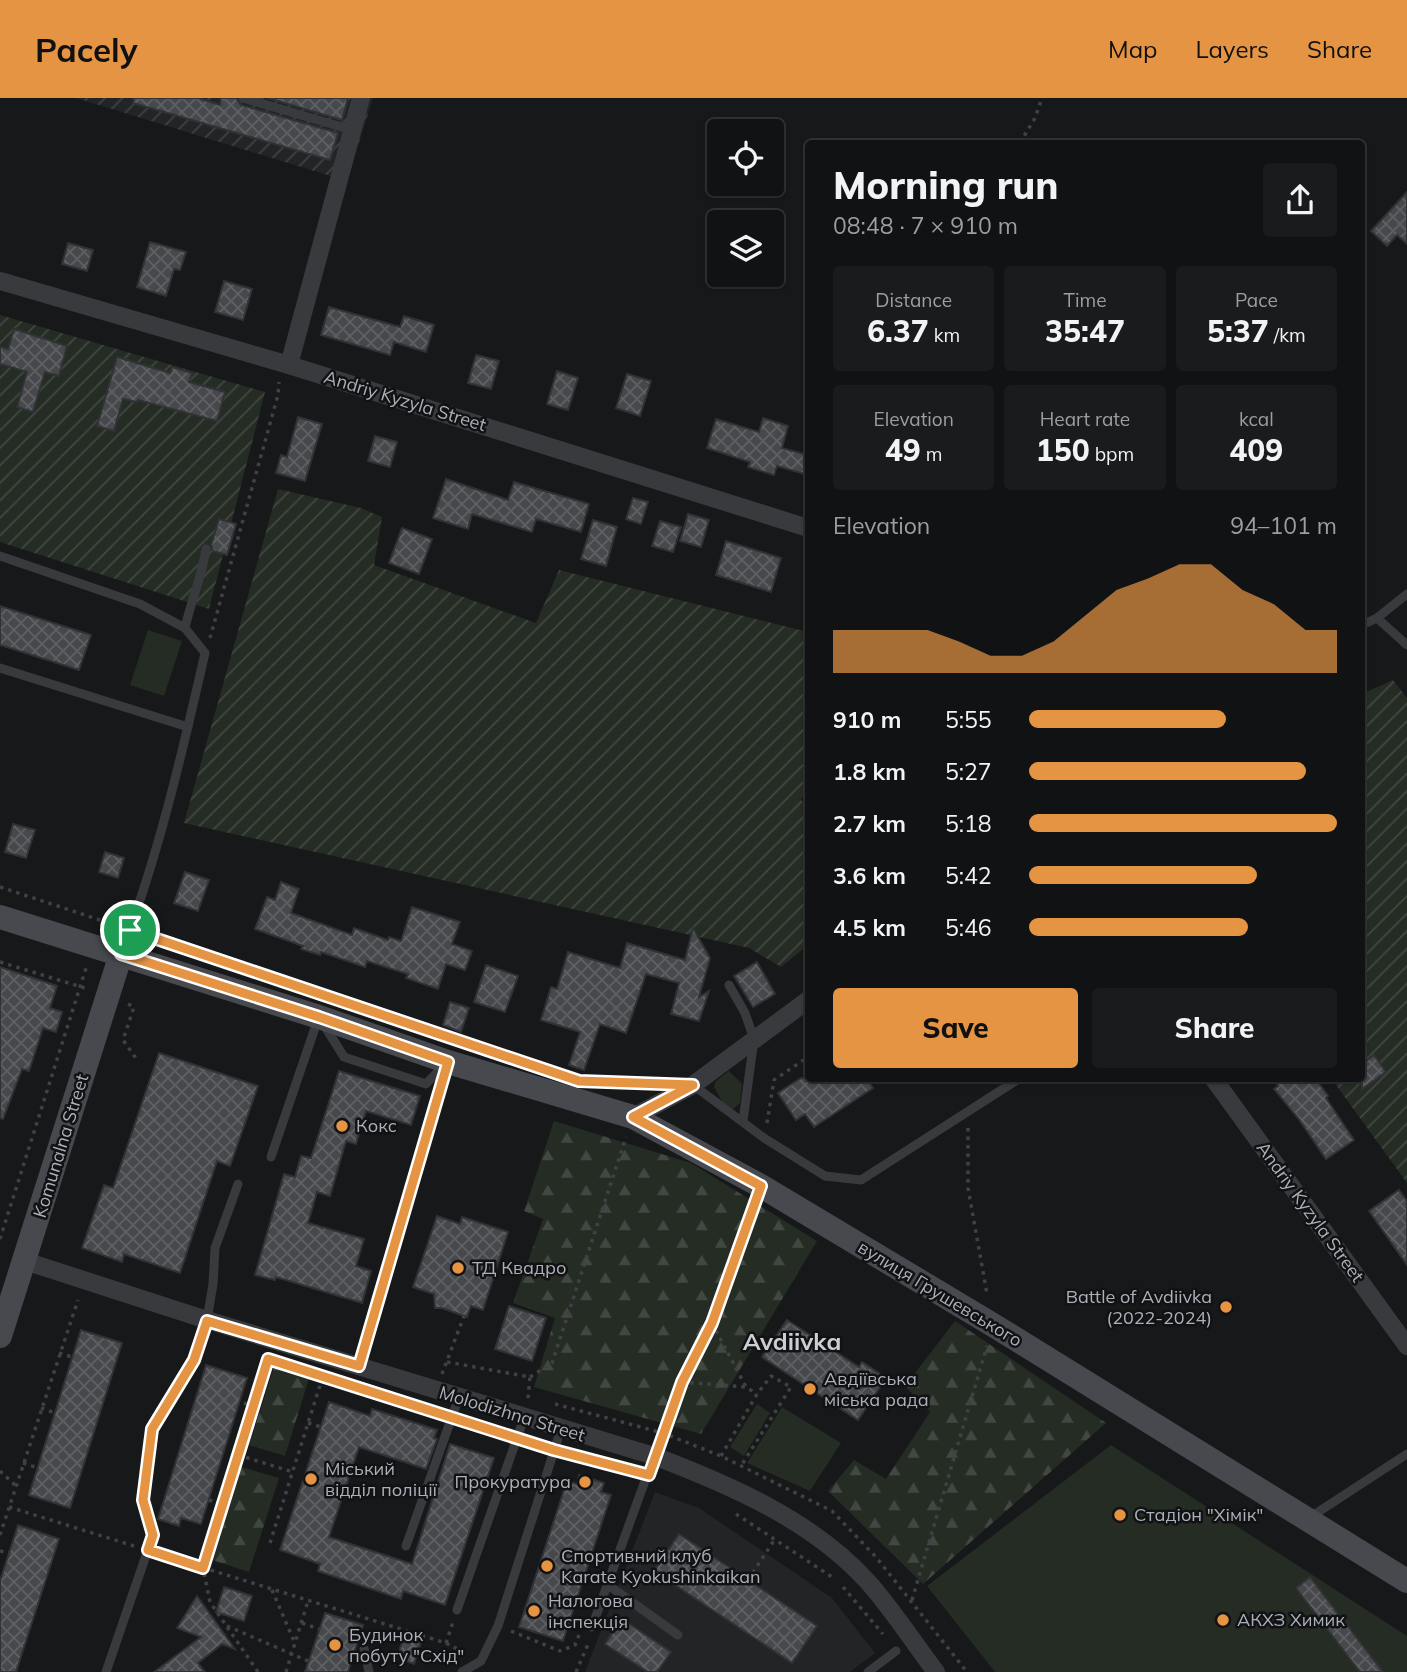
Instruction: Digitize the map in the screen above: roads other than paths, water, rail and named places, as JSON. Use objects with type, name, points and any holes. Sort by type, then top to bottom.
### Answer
[{"type":"main road","name":"вулиця Грушевського","points":[[0,917],[319,1017],[448,1062],[633,1117],[761,1186],[993,1325],[1407,1581]]},
{"type":"main road","name":"Komunalna Street","points":[[0,1336],[121,954]]},
{"type":"street","points":[[289,365],[361,98]]},
{"type":"street","name":"Andriy Kyzyla Street","points":[[0,281],[289,365],[805,526]]},
{"type":"street","points":[[633,1117],[693,1085],[805,1002]]},
{"type":"street","name":"Andriy Kyzyla Street","points":[[1216,1082],[1407,1346]]},
{"type":"street","name":"Molodizhna Street","points":[[25,1261],[207,1321],[654,1455],[721,1481],[800,1526],[834,1550],[868,1582],[936,1672]]},
{"type":"lane","points":[[243,98],[352,130]]},
{"type":"lane","points":[[185,628],[202,574],[206,549]]},
{"type":"lane","points":[[0,556],[140,604],[185,628],[205,653],[188,727],[137,913],[121,954]]},
{"type":"lane","points":[[1365,624],[1377,618],[1407,594]]},
{"type":"lane","points":[[1377,618],[1407,645]]},
{"type":"lane","points":[[0,668],[188,727]]},
{"type":"lane","points":[[729,985],[746,1013],[754,1040],[743,1121]]},
{"type":"lane","points":[[271,1157],[319,1017]]},
{"type":"lane","points":[[359,1366],[448,1062]]},
{"type":"lane","points":[[693,1085],[764,1138],[825,1176],[861,1180],[1014,1082]]},
{"type":"lane","points":[[106,1672],[153,1535],[143,1500],[152,1429],[194,1360],[207,1321],[215,1248],[238,1184]]},
{"type":"lane","points":[[406,1546],[459,1397]]},
{"type":"lane","points":[[457,1611],[524,1418]]},
{"type":"lane","points":[[462,1672],[481,1661],[498,1626],[561,1429]]},
{"type":"lane","points":[[1307,1520],[1407,1454]]},
{"type":"lane","points":[[592,1627],[654,1455]]},
{"type":"lane","points":[[608,1585],[678,1635]]},
{"type":"lane","points":[[364,1649],[369,1672]]},
{"type":"lane","points":[[868,1672],[896,1651]]},
{"type":"place","name":"Кокс","points":[[342,1126]]},
{"type":"place","name":"ТД Квадро","points":[[458,1268]]},
{"type":"place","name":"Battle of Avdiivka (2022-2024)","points":[[1226,1307]]},
{"type":"place","name":"Авдіївська міська рада","points":[[810,1389]]},
{"type":"place","name":"Міський відділ поліції","points":[[311,1479]]},
{"type":"place","name":"Прокуратура","points":[[585,1482]]},
{"type":"place","name":"Стадіон \"Хімік\"","points":[[1120,1515]]},
{"type":"place","name":"Спортивний клуб Karate Kyokushinkaikan","points":[[547,1566]]},
{"type":"place","name":"Налогова інспекція","points":[[534,1611]]},
{"type":"place","name":"АКХЗ Химик","points":[[1223,1620]]},
{"type":"place","name":"Будинок побуту \"Схід\"","points":[[335,1645]]},
{"type":"district","name":"Avdiivka","points":[[792,1342]]}]
